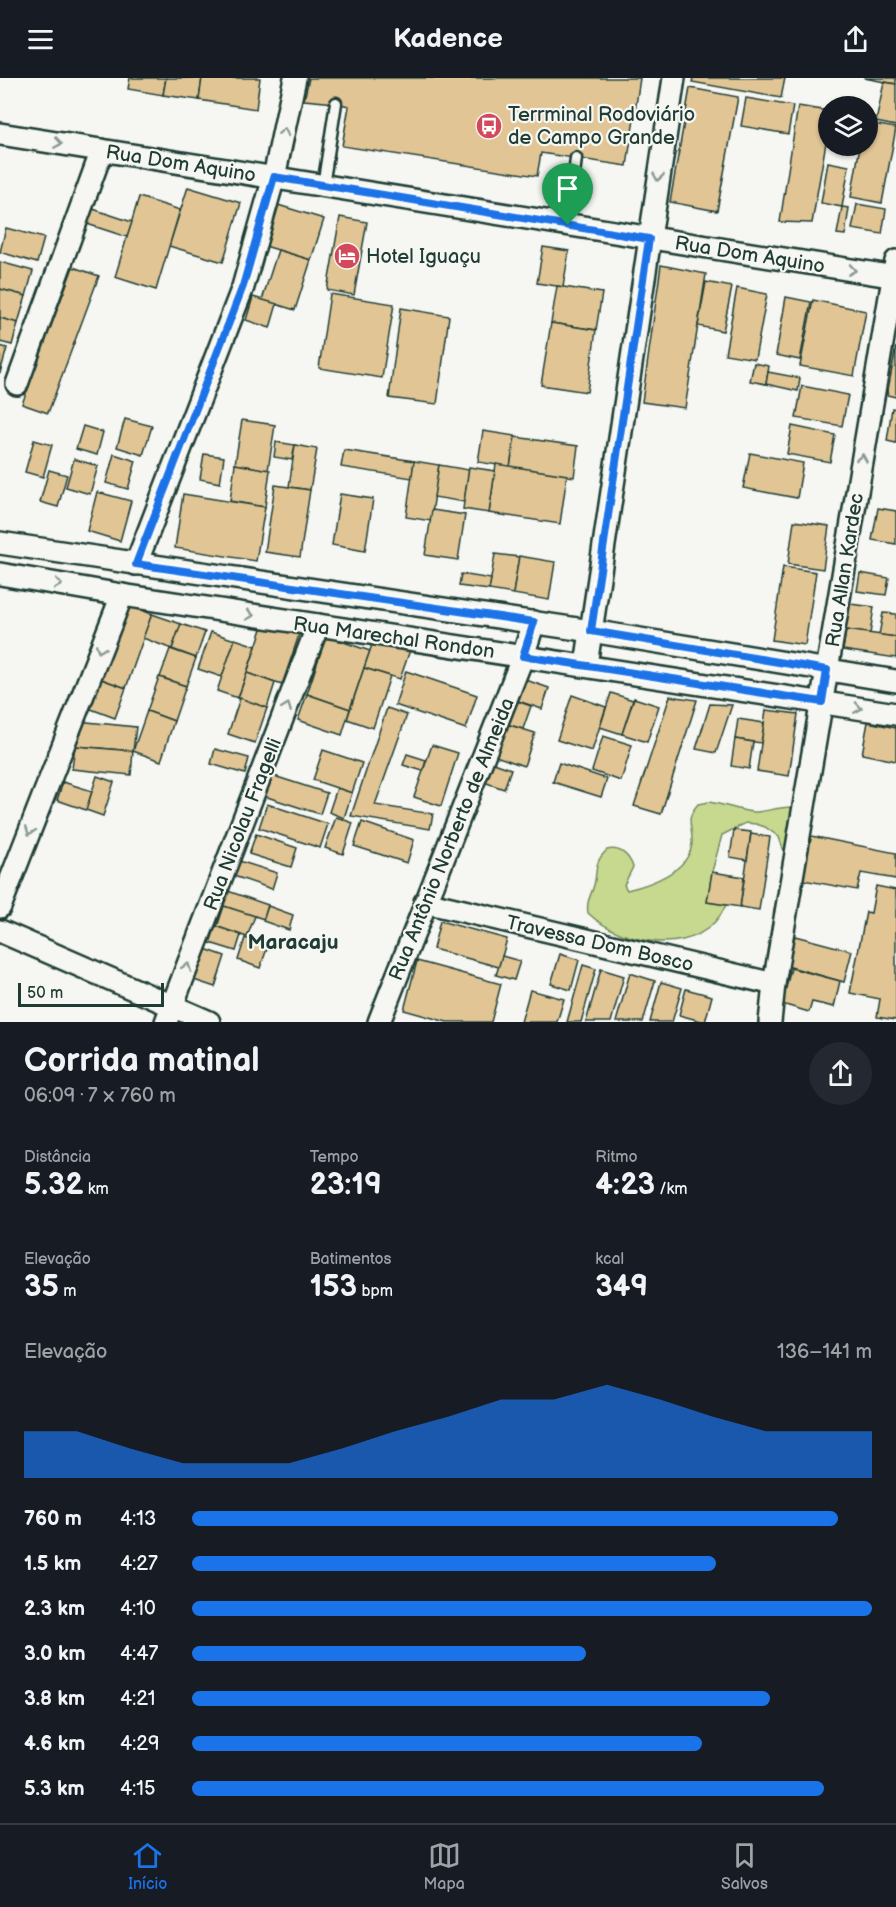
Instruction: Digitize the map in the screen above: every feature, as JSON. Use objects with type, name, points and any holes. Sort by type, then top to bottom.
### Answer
[{"type":"street","points":[[136,564],[243,286],[274,177],[295,78]]},
{"type":"street","points":[[586,665],[674,78]]},
{"type":"street","name":"Rua Dom Aquino","points":[[0,134],[649,239],[895,271]]},
{"type":"street","points":[[17,384],[102,150]]},
{"type":"street","name":"Rua Allan Kardec","points":[[772,1022],[774,984],[895,271]]},
{"type":"street","name":"Rua Marechal Rondon","points":[[0,543],[534,622],[896,681]]},
{"type":"street","name":"Rua Marechal Rondon","points":[[0,574],[122,595],[896,714]]},
{"type":"street","points":[[0,907],[122,595]]},
{"type":"street","name":"Rua Antônio Norberto de Almeida","points":[[379,1022],[523,656],[534,622]]},
{"type":"street","name":"Rua Nicolau Fragelli","points":[[169,1014],[318,625]]},
{"type":"street","name":"Travessa Dom Bosco","points":[[425,902],[774,984]]},
{"type":"street","points":[[0,931],[169,1014],[209,1022]]},
{"type":"lane","points":[[323,186],[336,103]]},
{"type":"lane","points":[[568,225],[576,158]]},
{"type":"green space","points":[[709,802],[753,812],[792,807],[789,850],[784,852],[779,837],[765,827],[756,824],[746,823],[722,835],[707,902],[726,905],[715,922],[699,934],[681,940],[662,942],[641,940],[603,925],[588,913],[588,902],[598,863],[607,850],[620,851],[633,867],[624,885],[627,890],[657,880],[676,869],[690,853],[691,814],[698,804]]},
{"type":"building","points":[[130,78],[166,78],[163,95],[128,89]]},
{"type":"building","points":[[166,78],[202,78],[199,100],[163,95]]},
{"type":"building","points":[[202,78],[260,78],[256,109],[199,100]]},
{"type":"building","name":"Terrminal Rodoviário de Campo Grande","points":[[309,78],[640,78],[627,166],[541,153],[537,176],[342,146],[349,106],[304,100]]},
{"type":"building","points":[[693,78],[785,78],[781,98],[692,82]]},
{"type":"building","points":[[864,78],[896,78],[896,84]]},
{"type":"building","points":[[884,82],[896,84],[896,126],[878,122]]},
{"type":"building","points":[[690,88],[738,97],[717,211],[670,202]]},
{"type":"building","points":[[746,98],[793,106],[788,134],[741,126]]},
{"type":"building","points":[[798,106],[818,109],[818,156],[824,156],[812,223],[780,222]]},
{"type":"building","points":[[878,125],[896,128],[882,203],[851,197],[858,156],[878,156]]},
{"type":"building","points":[[828,162],[849,166],[842,207],[821,203]]},
{"type":"building","points":[[188,187],[241,203],[223,262],[169,246]]},
{"type":"building","points":[[139,197],[180,210],[156,290],[115,277]]},
{"type":"building","points":[[857,204],[886,209],[882,234],[852,229]]},
{"type":"building","points":[[278,205],[324,219],[311,260],[265,246]]},
{"type":"building","points":[[842,207],[849,208],[845,235],[837,234]]},
{"type":"building","points":[[93,209],[132,222],[127,237],[87,224]]},
{"type":"building","name":"Hotel Iguaçu","points":[[340,217],[367,222],[354,295],[327,290]]},
{"type":"building","points":[[6,228],[44,238],[37,263],[0,252]]},
{"type":"building","points":[[543,247],[569,251],[563,287],[537,283]]},
{"type":"building","points":[[278,250],[311,260],[295,310],[262,300]]},
{"type":"building","points":[[0,262],[33,271],[26,296],[0,289]]},
{"type":"building","points":[[661,265],[706,274],[685,408],[642,402]]},
{"type":"building","points":[[73,267],[99,276],[48,413],[22,404]]},
{"type":"building","points":[[706,282],[732,287],[723,331],[698,326]]},
{"type":"building","points":[[557,286],[602,293],[596,330],[551,323]]},
{"type":"building","points":[[737,288],[767,294],[755,359],[725,354]]},
{"type":"building","points":[[0,289],[26,296],[18,323],[0,318]]},
{"type":"building","points":[[330,294],[394,304],[382,378],[319,368]]},
{"type":"building","points":[[253,297],[277,304],[270,328],[246,320]]},
{"type":"building","points":[[786,297],[811,302],[800,360],[776,355]]},
{"type":"building","points":[[813,300],[866,311],[854,376],[800,366]]},
{"type":"building","points":[[401,308],[449,316],[437,404],[389,398]]},
{"type":"building","points":[[0,318],[18,323],[12,345],[0,342]]},
{"type":"building","points":[[551,323],[596,330],[587,392],[541,385]]},
{"type":"building","points":[[0,346],[7,348],[0,373]]},
{"type":"building","points":[[896,347],[896,397],[887,395]]},
{"type":"building","points":[[754,363],[769,366],[766,384],[750,381]]},
{"type":"building","points":[[768,372],[800,378],[798,391],[766,384]]},
{"type":"building","points":[[802,386],[848,395],[842,426],[796,418]]},
{"type":"building","points":[[892,408],[896,409],[896,443],[887,441]]},
{"type":"building","points":[[125,419],[152,426],[143,455],[117,447]]},
{"type":"building","points":[[242,420],[275,425],[268,470],[235,464]]},
{"type":"building","points":[[83,426],[103,432],[97,455],[76,449]]},
{"type":"building","points":[[792,426],[835,435],[830,462],[787,454]]},
{"type":"building","points":[[483,431],[515,436],[510,467],[478,462]]},
{"type":"building","points":[[515,437],[578,446],[574,477],[510,467]]},
{"type":"building","points":[[34,440],[52,445],[43,477],[25,472]]},
{"type":"building","points":[[276,442],[295,445],[292,460],[274,457]]},
{"type":"building","points":[[295,445],[317,449],[310,490],[289,487]]},
{"type":"building","points":[[344,450],[414,461],[412,478],[341,467]]},
{"type":"building","points":[[750,453],[803,463],[797,498],[743,488]]},
{"type":"building","points":[[114,454],[136,461],[128,489],[106,483]]},
{"type":"building","points":[[204,454],[224,457],[220,483],[200,479]]},
{"type":"building","points":[[74,459],[98,466],[90,494],[66,487]]},
{"type":"building","points":[[414,461],[439,465],[431,521],[406,517]]},
{"type":"building","points":[[235,464],[270,470],[265,507],[230,501]]},
{"type":"building","points":[[496,464],[567,475],[560,524],[489,513]]},
{"type":"building","points":[[439,465],[469,470],[464,502],[434,497]]},
{"type":"building","points":[[469,467],[495,471],[489,513],[463,509]]},
{"type":"building","points":[[49,470],[67,475],[58,507],[40,502]]},
{"type":"building","points":[[275,485],[310,490],[300,557],[265,552]]},
{"type":"building","points":[[97,492],[131,501],[120,541],[87,531]]},
{"type":"building","points":[[183,494],[265,507],[256,561],[175,548]]},
{"type":"building","points":[[340,494],[373,499],[365,551],[332,545]]},
{"type":"building","points":[[878,508],[896,511],[896,544],[872,540]]},
{"type":"building","points":[[432,510],[465,515],[458,560],[425,555]]},
{"type":"building","points":[[794,521],[829,526],[823,569],[788,564]]},
{"type":"building","points":[[495,554],[519,557],[513,594],[489,590]]},
{"type":"building","points":[[519,556],[555,562],[549,600],[513,594]]},
{"type":"building","points":[[783,567],[816,572],[805,645],[772,640]]},
{"type":"building","points":[[860,573],[889,578],[886,595],[857,591]]},
{"type":"building","points":[[461,574],[491,579],[489,590],[459,586]]},
{"type":"building","points":[[850,604],[874,607],[870,634],[846,630]]},
{"type":"building","points":[[127,605],[152,614],[126,688],[101,679]]},
{"type":"building","points":[[883,613],[896,614],[896,637],[879,635]]},
{"type":"building","points":[[152,614],[181,624],[172,649],[143,638]]},
{"type":"building","points":[[264,623],[299,635],[282,685],[247,673]]},
{"type":"building","points":[[181,624],[205,632],[196,658],[172,649]]},
{"type":"building","points":[[846,630],[896,637],[896,658],[843,650]]},
{"type":"building","points":[[211,632],[235,640],[222,677],[198,669]]},
{"type":"building","points":[[326,636],[370,651],[350,709],[307,694]]},
{"type":"building","points":[[235,639],[256,646],[238,698],[217,691]]},
{"type":"building","points":[[374,639],[410,650],[400,679],[364,668]]},
{"type":"building","points":[[170,649],[196,658],[186,686],[160,677]]},
{"type":"building","points":[[364,668],[390,676],[373,728],[347,719]]},
{"type":"building","points":[[406,671],[477,695],[466,729],[395,705]]},
{"type":"building","points":[[247,673],[275,683],[267,708],[238,698]]},
{"type":"building","points":[[159,677],[186,686],[174,721],[147,711]]},
{"type":"building","points":[[520,678],[549,688],[542,709],[512,699]]},
{"type":"building","points":[[101,679],[126,688],[115,718],[91,709]]},
{"type":"building","points":[[611,693],[633,700],[622,734],[600,727]]},
{"type":"building","points":[[307,694],[350,709],[342,735],[298,720]]},
{"type":"building","points":[[572,695],[606,707],[592,751],[557,740]]},
{"type":"building","points":[[670,696],[697,700],[661,814],[634,806]]},
{"type":"building","points":[[240,698],[267,708],[255,743],[228,734]]},
{"type":"building","points":[[634,698],[659,706],[647,742],[622,734]]},
{"type":"building","points":[[511,699],[531,706],[523,729],[503,723]]},
{"type":"building","points":[[710,704],[732,705],[716,753],[696,749]]},
{"type":"building","points":[[387,708],[407,715],[375,805],[433,814],[430,829],[351,816]]},
{"type":"building","points":[[766,710],[798,714],[789,776],[757,771]]},
{"type":"building","points":[[147,711],[174,721],[161,761],[133,751]]},
{"type":"building","points":[[738,719],[764,723],[761,743],[735,739]]},
{"type":"building","points":[[77,721],[136,727],[133,751],[75,746]]},
{"type":"building","points":[[868,722],[896,728],[896,761],[862,754]]},
{"type":"building","points":[[503,723],[535,733],[524,766],[493,755]]},
{"type":"building","points":[[603,736],[632,745],[621,781],[592,771]]},
{"type":"building","points":[[735,739],[753,742],[749,769],[731,766]]},
{"type":"building","points":[[432,745],[458,753],[441,806],[414,797]]},
{"type":"building","points":[[75,746],[133,751],[131,775],[72,769]]},
{"type":"building","points":[[215,749],[249,758],[245,774],[211,764]]},
{"type":"building","points":[[323,750],[362,763],[352,793],[313,780]]},
{"type":"building","points":[[407,754],[426,760],[423,771],[403,765]]},
{"type":"building","points":[[491,762],[511,769],[504,789],[484,782]]},
{"type":"building","points":[[559,763],[607,779],[601,797],[553,782]]},
{"type":"building","points":[[271,775],[327,793],[320,814],[264,796]]},
{"type":"building","points":[[97,776],[114,782],[103,816],[86,810]]},
{"type":"building","points":[[63,782],[92,791],[86,810],[57,800]]},
{"type":"building","points":[[337,788],[352,793],[344,818],[329,812]]},
{"type":"building","points":[[267,804],[328,824],[320,848],[259,828]]},
{"type":"building","points":[[336,817],[353,823],[343,854],[325,848]]},
{"type":"building","points":[[362,822],[414,840],[407,863],[354,846]]},
{"type":"building","points":[[734,830],[751,832],[747,860],[730,857]]},
{"type":"building","points":[[256,834],[297,848],[291,867],[249,854]]},
{"type":"building","points":[[751,834],[770,837],[759,910],[740,907]]},
{"type":"building","points":[[811,836],[896,853],[896,879],[861,873],[857,890],[803,880]]},
{"type":"building","points":[[239,861],[277,873],[272,889],[234,876]]},
{"type":"building","points":[[712,872],[744,877],[740,907],[707,902]]},
{"type":"building","points":[[876,886],[896,890],[896,1020],[877,1017],[880,999],[850,993],[866,912],[871,913]]},
{"type":"building","points":[[225,890],[268,905],[264,919],[220,905]]},
{"type":"building","points":[[224,906],[255,916],[247,937],[217,927]]},
{"type":"building","points":[[268,906],[293,915],[289,930],[263,921]]},
{"type":"building","points":[[440,921],[507,939],[499,967],[433,949]]},
{"type":"building","points":[[216,926],[241,935],[236,951],[210,943]]},
{"type":"building","points":[[795,936],[852,951],[844,982],[787,966]]},
{"type":"building","points":[[245,938],[268,946],[260,968],[238,960]]},
{"type":"building","points":[[205,949],[225,956],[215,987],[194,980]]},
{"type":"building","points":[[560,954],[579,960],[571,990],[551,984]]},
{"type":"building","points":[[502,956],[520,961],[514,980],[496,975]]},
{"type":"building","points":[[417,961],[501,984],[491,1022],[447,1022],[404,1010]]},
{"type":"building","points":[[583,965],[596,969],[581,1022],[567,1022]]},
{"type":"building","points":[[791,968],[840,981],[834,1007],[812,1002],[809,1012],[782,1004]]},
{"type":"building","points":[[601,969],[624,976],[611,1022],[586,1022]]},
{"type":"building","points":[[630,973],[655,981],[643,1022],[616,1022]]},
{"type":"building","points":[[661,982],[682,988],[672,1022],[650,1022]]},
{"type":"building","points":[[686,989],[712,996],[705,1022],[679,1015]]},
{"type":"building","points":[[530,990],[564,999],[557,1022],[521,1022]]},
{"type":"place","name":"Terrminal Rodoviário de Campo Grande","points":[[489,126]]},
{"type":"place","name":"Hotel Iguaçu","points":[[347,256]]},
{"type":"district","name":"Maracaju","points":[[293,942]]},
{"type":"route","points":[[274,177],[568,225],[649,239],[591,631],[827,670],[822,702],[523,656],[534,622],[136,564],[243,286],[274,177]]}]
